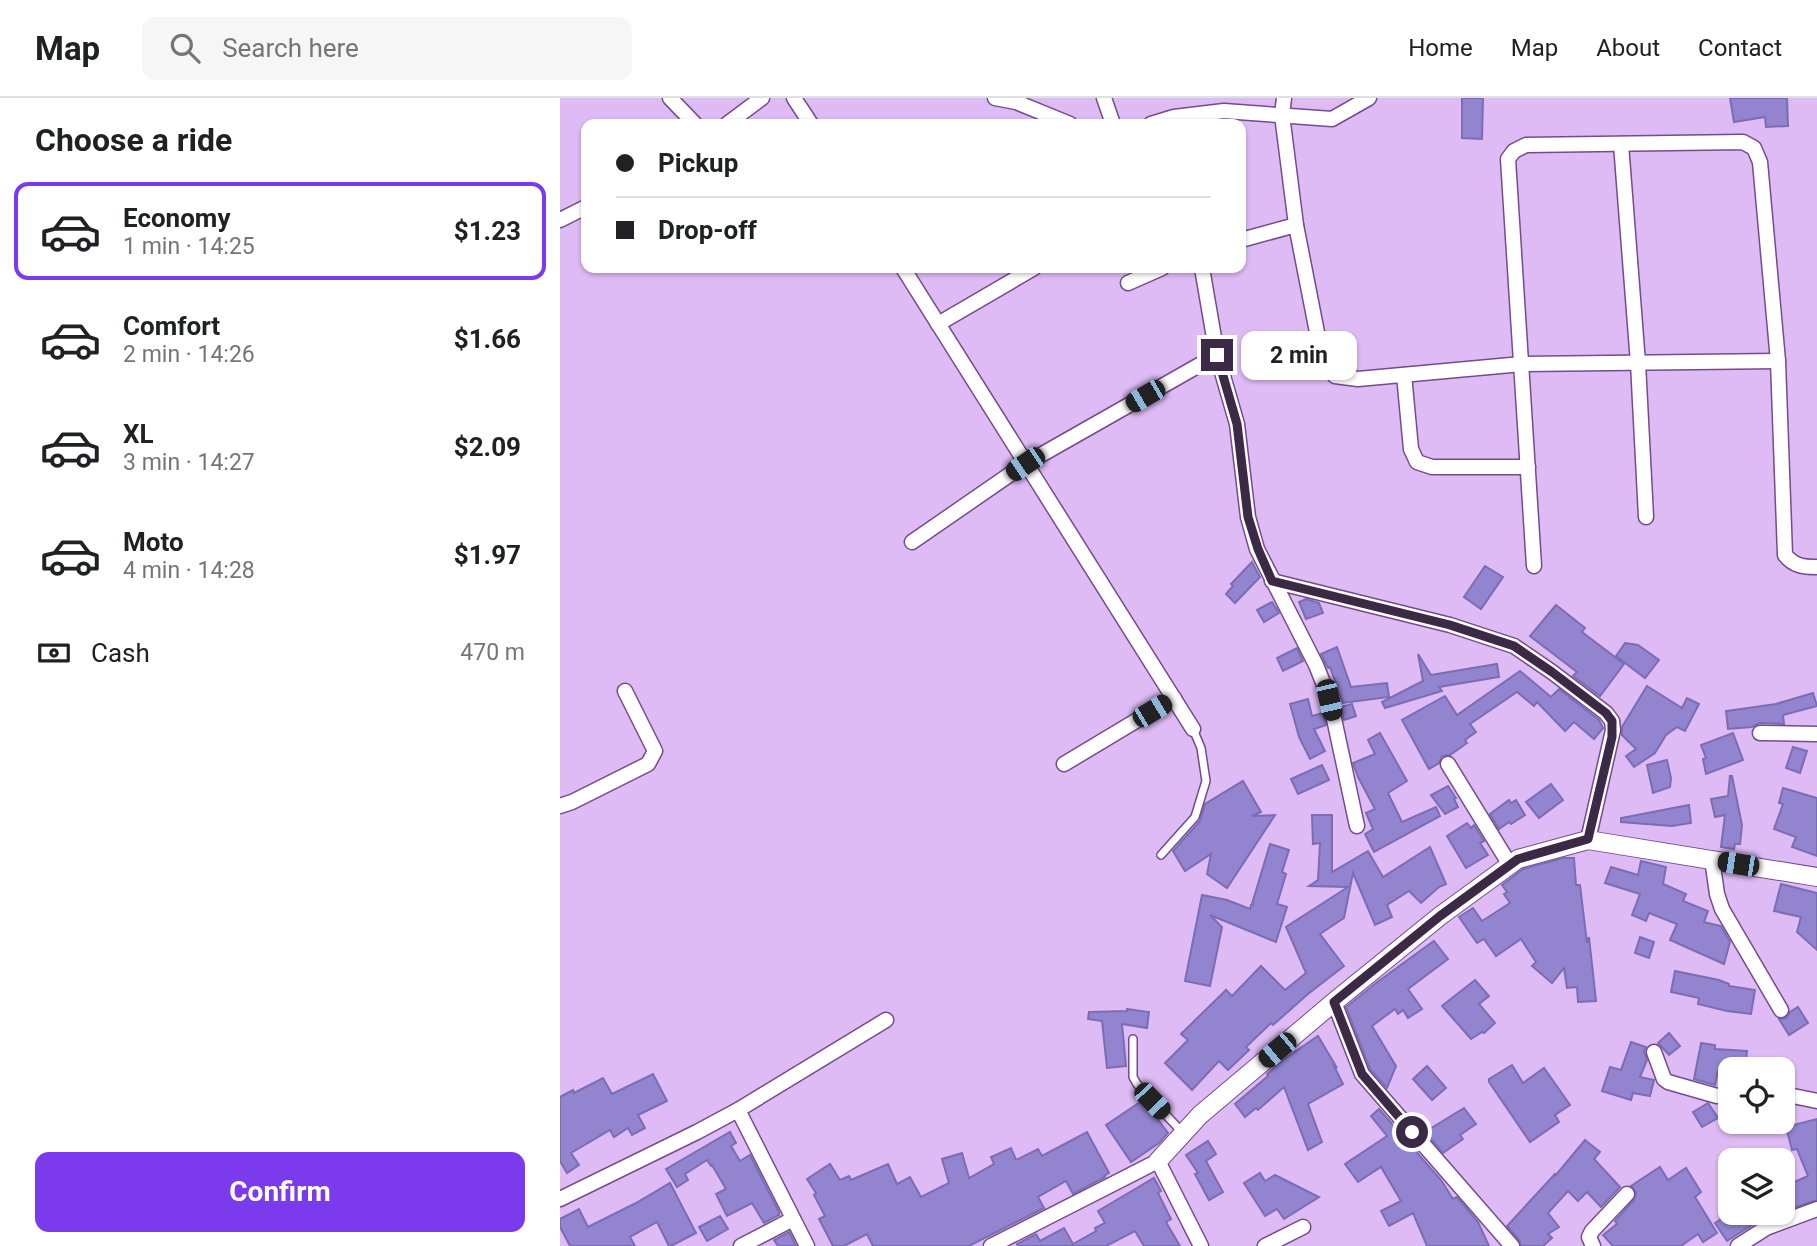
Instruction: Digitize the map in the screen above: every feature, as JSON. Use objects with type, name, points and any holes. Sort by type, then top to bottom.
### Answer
[{"type":"street","points":[[670,98],[690,119]]},
{"type":"street","points":[[734,119],[762,98]]},
{"type":"street","points":[[794,98],[808,119]]},
{"type":"street","points":[[996,98],[1015,100],[1059,119]]},
{"type":"street","points":[[1104,98],[1112,119]]},
{"type":"street","points":[[1284,98],[1282,115],[1296,225],[1323,363],[1335,376],[1358,379],[1522,364],[1778,362]]},
{"type":"street","points":[[1167,119],[1224,111],[1332,119],[1368,98]]},
{"type":"street","points":[[1534,566],[1508,159],[1514,150],[1526,145],[1743,142],[1754,148],[1760,162],[1778,362],[1785,555],[1801,567],[1817,566]]},
{"type":"street","points":[[1621,144],[1638,363],[1646,516]]},
{"type":"street","points":[[560,220],[581,210]]},
{"type":"street","points":[[1246,239],[1296,225]]},
{"type":"street","points":[[906,273],[1193,729]]},
{"type":"street","points":[[938,324],[1025,273]]},
{"type":"street","points":[[1128,283],[1151,273]]},
{"type":"street","points":[[1203,273],[1217,355],[1237,424],[1248,517],[1272,581],[1316,665],[1329,700],[1357,826]]},
{"type":"street","points":[[912,542],[1025,464],[1217,355]]},
{"type":"street","points":[[1404,375],[1411,449],[1417,462],[1432,467],[1528,467]]},
{"type":"street","points":[[1272,581],[1450,625],[1514,646],[1606,713],[1612,721],[1613,730],[1588,839]]},
{"type":"street","points":[[560,806],[648,764],[652,758],[655,751],[625,691]]},
{"type":"street","points":[[1065,764],[1174,698]]},
{"type":"street","points":[[1760,733],[1817,734]]},
{"type":"street","points":[[1448,764],[1510,865]]},
{"type":"street","points":[[992,1246],[1158,1161],[1200,1115],[1334,1002],[1440,916],[1518,859],[1588,839],[1817,877]]},
{"type":"street","points":[[1712,859],[1717,894],[1723,909],[1781,1010]]},
{"type":"street","points":[[1334,1002],[1362,1074],[1512,1246]]},
{"type":"street","points":[[560,1199],[738,1110],[886,1020]]},
{"type":"street","points":[[1654,1052],[1664,1079],[1668,1082],[1718,1096]]},
{"type":"street","points":[[1795,1096],[1817,1101]]},
{"type":"street","points":[[738,1110],[807,1246]]},
{"type":"street","points":[[1158,1161],[1201,1246]]},
{"type":"street","points":[[1593,1246],[1589,1237],[1592,1231],[1627,1194]]},
{"type":"street","points":[[1738,1246],[1766,1228],[1817,1209]]},
{"type":"street","points":[[741,1246],[793,1219]]},
{"type":"street","points":[[1265,1246],[1303,1227]]},
{"type":"lane","points":[[1161,855],[1195,817],[1206,781],[1201,748],[1193,729]]},
{"type":"lane","points":[[1133,1039],[1133,1077],[1184,1133]]},
{"type":"building","points":[[1462,98],[1483,98],[1482,139],[1462,138]]},
{"type":"building","points":[[1730,98],[1787,98],[1788,126],[1766,127],[1765,117],[1734,122]]},
{"type":"building","points":[[1252,562],[1260,577],[1235,603],[1226,594],[1233,586],[1231,584]]},
{"type":"building","points":[[1485,566],[1503,577],[1481,609],[1464,597]]},
{"type":"building","points":[[1306,599],[1319,603],[1323,613],[1306,619],[1299,602]]},
{"type":"building","points":[[1272,602],[1279,613],[1264,622],[1257,610]]},
{"type":"building","points":[[1556,605],[1585,628],[1582,632],[1624,664],[1600,696],[1573,676],[1577,672],[1530,636]]},
{"type":"building","points":[[1625,643],[1638,645],[1659,660],[1645,678],[1616,656]]},
{"type":"building","points":[[1337,647],[1351,687],[1387,683],[1389,697],[1343,703],[1330,667],[1328,668],[1321,654]]},
{"type":"building","points":[[1297,648],[1303,661],[1283,671],[1277,658]]},
{"type":"building","points":[[1418,654],[1431,675],[1497,664],[1499,677],[1439,687],[1442,691],[1385,708],[1382,702],[1423,681]]},
{"type":"building","points":[[1520,671],[1551,697],[1559,689],[1599,720],[1603,728],[1594,739],[1574,722],[1565,731],[1537,702],[1534,706],[1517,692],[1470,724],[1476,732],[1465,740],[1467,743],[1450,755],[1442,756],[1439,763],[1429,769],[1402,720],[1445,696],[1457,715]]},
{"type":"building","points":[[1647,686],[1682,708],[1687,698],[1699,704],[1685,731],[1677,727],[1666,735],[1655,753],[1634,767],[1626,756],[1636,749],[1622,735],[1622,727]]},
{"type":"building","points":[[1813,693],[1817,706],[1783,715],[1784,724],[1760,723],[1752,727],[1728,729],[1726,711],[1776,704]]},
{"type":"building","points":[[1308,699],[1312,716],[1323,713],[1326,725],[1314,729],[1325,751],[1310,759],[1299,737],[1290,704]]},
{"type":"building","points":[[1352,704],[1356,716],[1344,720],[1341,707]]},
{"type":"building","points":[[1380,733],[1407,781],[1388,793],[1402,822],[1436,807],[1440,816],[1374,852],[1365,834],[1373,829],[1366,813],[1375,809],[1353,763],[1375,754],[1368,740]]},
{"type":"building","points":[[1733,733],[1743,760],[1706,774],[1703,759],[1706,758],[1701,745]]},
{"type":"building","points":[[1793,747],[1807,751],[1800,773],[1786,768]]},
{"type":"building","points":[[1667,760],[1670,787],[1653,793],[1647,765]]},
{"type":"building","points":[[1322,765],[1329,780],[1298,794],[1291,779]]},
{"type":"building","points":[[1730,776],[1742,825],[1740,844],[1735,844],[1734,849],[1721,847],[1725,815],[1715,817],[1711,799],[1728,796]]},
{"type":"building","points":[[1243,781],[1261,812],[1252,816],[1275,815],[1227,888],[1207,874],[1211,854],[1185,871],[1173,851],[1200,821],[1205,804]]},
{"type":"building","points":[[1551,784],[1563,800],[1539,818],[1526,802]]},
{"type":"building","points":[[1448,786],[1458,807],[1445,814],[1431,795]]},
{"type":"building","points":[[1783,788],[1817,798],[1817,856],[1792,847],[1796,837],[1774,829],[1783,804],[1779,803]]},
{"type":"building","points":[[1509,800],[1511,803],[1516,800],[1525,815],[1499,829],[1490,814]]},
{"type":"building","points":[[1689,805],[1691,823],[1672,826],[1621,822],[1621,818]]},
{"type":"building","points":[[1312,815],[1332,815],[1332,872],[1368,851],[1383,877],[1430,847],[1446,884],[1421,903],[1409,891],[1387,905],[1392,917],[1375,925],[1353,873],[1344,918],[1320,934],[1344,966],[1273,1025],[1271,1023],[1246,1047],[1249,1050],[1228,1070],[1219,1061],[1192,1090],[1165,1063],[1188,1040],[1181,1034],[1226,990],[1232,996],[1261,966],[1285,990],[1306,973],[1286,927],[1348,887],[1309,886],[1318,880],[1320,843],[1313,844]]},
{"type":"building","points":[[1467,823],[1471,828],[1474,825],[1484,841],[1480,843],[1488,855],[1466,868],[1447,836]]},
{"type":"building","points":[[1270,844],[1289,850],[1282,872],[1286,874],[1277,904],[1287,907],[1276,942],[1210,915],[1222,927],[1210,986],[1185,981],[1202,895],[1227,900],[1250,909],[1251,905],[1254,905],[1252,904]]},
{"type":"building","points":[[1563,858],[1574,858],[1576,885],[1580,885],[1587,943],[1589,937],[1596,1001],[1578,1002],[1577,987],[1567,988],[1564,968],[1552,983],[1532,966],[1536,962],[1521,939],[1496,956],[1484,939],[1477,943],[1459,917],[1473,908],[1482,921],[1510,903],[1502,885],[1523,869]]},
{"type":"building","points":[[1641,861],[1666,867],[1663,884],[1686,894],[1683,901],[1708,911],[1704,922],[1721,926],[1730,942],[1724,964],[1670,940],[1677,924],[1649,913],[1646,921],[1632,915],[1640,894],[1605,883],[1611,867],[1638,875]]},
{"type":"building","points":[[1781,884],[1817,893],[1817,950],[1797,932],[1801,917],[1774,911]]},
{"type":"building","points":[[1640,937],[1654,942],[1649,958],[1635,953]]},
{"type":"building","points":[[1434,941],[1448,959],[1408,989],[1422,1009],[1408,1018],[1403,1010],[1398,1014],[1395,1009],[1372,1026],[1396,1066],[1387,1088],[1370,1069],[1346,1007]]},
{"type":"building","points":[[1675,971],[1719,980],[1729,986],[1755,990],[1751,1014],[1698,1004],[1699,998],[1671,992]]},
{"type":"building","points":[[1475,980],[1489,996],[1479,1004],[1495,1023],[1484,1033],[1471,1039],[1442,1006]]},
{"type":"building","points":[[1798,1007],[1808,1023],[1789,1035],[1779,1019],[1786,1018]]},
{"type":"building","points":[[1127,1009],[1149,1012],[1147,1028],[1122,1024],[1126,1066],[1107,1068],[1102,1021],[1088,1019],[1089,1012]]},
{"type":"building","points":[[1669,1033],[1680,1046],[1669,1055],[1658,1043]]},
{"type":"building","points":[[1318,1036],[1343,1084],[1308,1104],[1322,1142],[1308,1150],[1284,1087],[1258,1110],[1256,1108],[1245,1117],[1235,1104],[1283,1060]]},
{"type":"building","points":[[1631,1042],[1646,1047],[1644,1051],[1647,1060],[1640,1077],[1654,1080],[1650,1096],[1633,1093],[1631,1100],[1602,1091],[1610,1067],[1621,1070]]},
{"type":"building","points":[[1701,1043],[1715,1045],[1715,1049],[1747,1051],[1746,1057],[1718,1057],[1715,1085],[1694,1079]]},
{"type":"building","points":[[1512,1065],[1523,1083],[1544,1068],[1570,1105],[1555,1115],[1559,1122],[1530,1142],[1489,1082],[1489,1079]]},
{"type":"building","points":[[1427,1066],[1446,1088],[1432,1100],[1413,1079]]},
{"type":"building","points":[[653,1074],[667,1101],[638,1115],[645,1128],[632,1135],[628,1128],[614,1137],[610,1130],[571,1153],[579,1165],[567,1173],[560,1161],[560,1097],[603,1078],[612,1094]]},
{"type":"building","points":[[1143,1100],[1168,1133],[1159,1143],[1131,1162],[1106,1125]]},
{"type":"building","points":[[1708,1103],[1718,1118],[1702,1127],[1693,1112]]},
{"type":"building","points":[[1464,1108],[1476,1124],[1460,1135],[1463,1139],[1443,1153],[1425,1132]]},
{"type":"building","points":[[1379,1109],[1441,1180],[1453,1199],[1457,1197],[1478,1222],[1489,1246],[1427,1246],[1413,1213],[1389,1226],[1381,1211],[1401,1201],[1381,1167],[1358,1182],[1345,1164],[1387,1136],[1371,1116]]},
{"type":"building","points":[[1817,1119],[1817,1200],[1795,1207],[1795,1182],[1808,1176],[1797,1149],[1791,1148],[1788,1134],[1795,1134],[1795,1125]]},
{"type":"building","points":[[730,1132],[736,1143],[731,1146],[740,1161],[750,1155],[779,1212],[779,1215],[764,1223],[752,1203],[727,1216],[716,1194],[726,1189],[707,1160],[685,1174],[688,1180],[677,1187],[666,1169]]},
{"type":"building","points":[[1087,1132],[1109,1173],[1105,1177],[1073,1194],[1066,1181],[1038,1197],[1044,1208],[969,1246],[873,1246],[867,1234],[844,1246],[833,1246],[819,1219],[825,1216],[807,1179],[830,1164],[840,1180],[849,1176],[851,1180],[888,1164],[897,1184],[910,1177],[921,1197],[949,1183],[942,1159],[962,1153],[969,1178],[994,1164],[991,1157],[1011,1148],[1016,1160],[1038,1149],[1042,1156]]},
{"type":"building","points":[[1585,1140],[1600,1152],[1594,1159],[1620,1187],[1601,1207],[1587,1192],[1578,1201],[1568,1191],[1548,1213],[1559,1227],[1548,1234],[1552,1238],[1543,1246],[1521,1246],[1507,1226]]},
{"type":"building","points":[[1208,1141],[1216,1154],[1206,1161],[1223,1192],[1209,1200],[1195,1174],[1198,1173],[1186,1155]]},
{"type":"building","points":[[1660,1167],[1668,1180],[1686,1168],[1701,1192],[1695,1197],[1717,1233],[1703,1242],[1698,1234],[1681,1246],[1613,1246],[1603,1235],[1617,1224],[1615,1221],[1634,1200],[1636,1192],[1631,1186]]},
{"type":"building","points":[[1260,1173],[1265,1181],[1275,1175],[1319,1197],[1284,1219],[1277,1209],[1265,1216],[1244,1183]]},
{"type":"building","points":[[1154,1178],[1171,1219],[1166,1222],[1180,1246],[1144,1246],[1135,1231],[1106,1246],[1017,1244],[1036,1234],[1040,1241],[1064,1228],[1073,1244],[1105,1223],[1098,1211]]},
{"type":"building","points":[[670,1183],[696,1233],[671,1246],[657,1222],[630,1237],[635,1246],[570,1246],[560,1227],[560,1219],[579,1209],[588,1227]]},
{"type":"building","points":[[720,1216],[728,1229],[707,1241],[699,1227]]},
{"type":"building","points":[[1718,1221],[1718,1225],[1752,1225],[1727,1241],[1715,1223]]},
{"type":"building","points":[[789,1232],[796,1246],[778,1246],[774,1240]]},
{"type":"route","points":[[1217,355],[1237,424],[1248,517],[1272,581],[1450,625],[1514,646],[1606,713],[1612,721],[1612,737],[1588,839],[1518,859],[1440,916],[1334,1002],[1362,1074],[1412,1132]]}]
